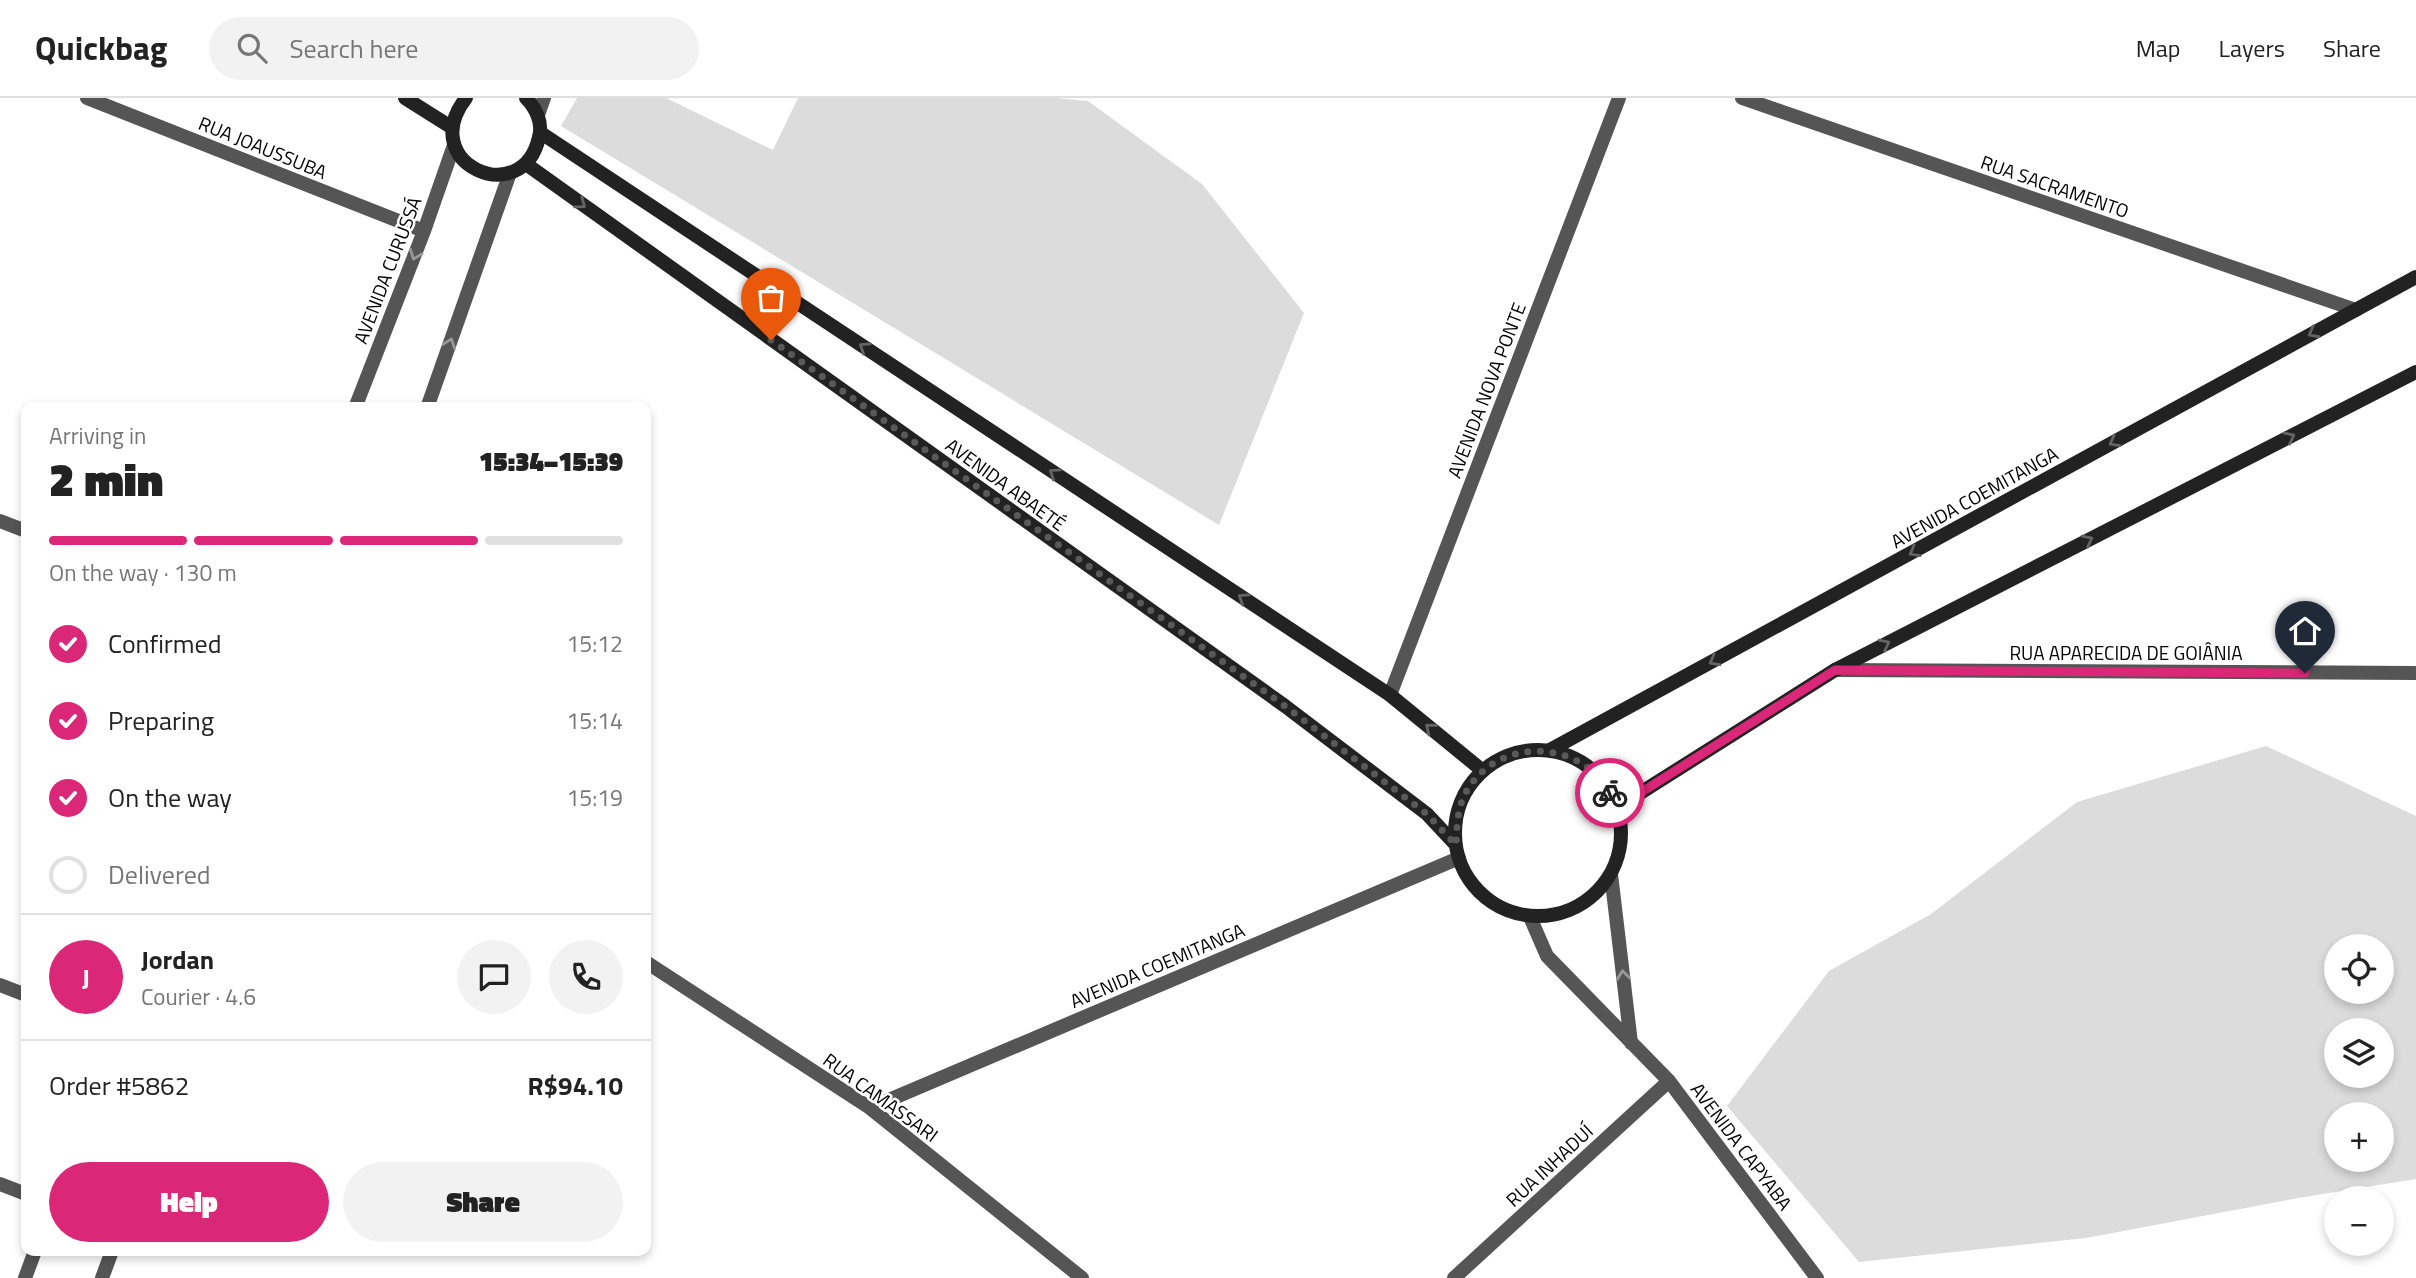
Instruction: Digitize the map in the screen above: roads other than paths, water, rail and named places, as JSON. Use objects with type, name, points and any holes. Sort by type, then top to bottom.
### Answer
[{"type":"street","name":"RUA JOAUSSUBA","points":[[87,98],[424,231]]},
{"type":"street","points":[[404,98],[451,127]]},
{"type":"street","points":[[466,98],[456,110],[451,127],[454,145],[462,160],[476,171],[493,175],[510,173],[526,164],[536,150],[541,133],[538,115],[526,98]]},
{"type":"street","points":[[538,115],[544,98]]},
{"type":"street","name":"AVENIDA NOVA PONTE","points":[[1390,695],[1619,98]]},
{"type":"street","name":"RUA SACRAMENTO","points":[[1742,98],[2356,310]]},
{"type":"street","name":"AVENIDA ABAETÉ","points":[[541,133],[1390,695],[1483,771]]},
{"type":"street","name":"AVENIDA CURUSSÁ","points":[[357,402],[424,231],[454,145]]},
{"type":"street","name":"AVENIDA ABAETÉ","points":[[526,164],[1285,706],[1427,814],[1457,851]]},
{"type":"street","points":[[429,402],[510,173]]},
{"type":"street","name":"AVENIDA COEMITANGA","points":[[1550,750],[2416,277]]},
{"type":"street","points":[[1618,807],[1835,670],[2416,372]]},
{"type":"street","points":[[0,521],[21,529]]},
{"type":"street","name":"RUA APARECIDA DE GOIÂNIA","points":[[1835,670],[2416,673]]},
{"type":"street","points":[[1550,750],[1579,760],[1602,780],[1618,807],[1621,841],[1611,874],[1591,898],[1562,913],[1530,917],[1499,907],[1474,886],[1457,851],[1457,818],[1466,792],[1483,771],[1503,758],[1526,751],[1550,750]]},
{"type":"street","name":"AVENIDA COEMITANGA","points":[[870,1108],[1457,851]]},
{"type":"street","points":[[1611,874],[1631,1043]]},
{"type":"street","name":"AVENIDA CAPYABA","points":[[1530,917],[1547,956],[1669,1081],[1817,1278]]},
{"type":"street","name":"RUA CAMASSARI","points":[[651,965],[870,1108],[1082,1278]]},
{"type":"street","points":[[0,985],[21,993]]},
{"type":"street","name":"RUA INHADUÍ","points":[[1454,1278],[1669,1081]]},
{"type":"street","points":[[0,1184],[21,1192]]},
{"type":"street","points":[[25,1278],[33,1256]]},
{"type":"street","points":[[102,1278],[110,1256]]}]
